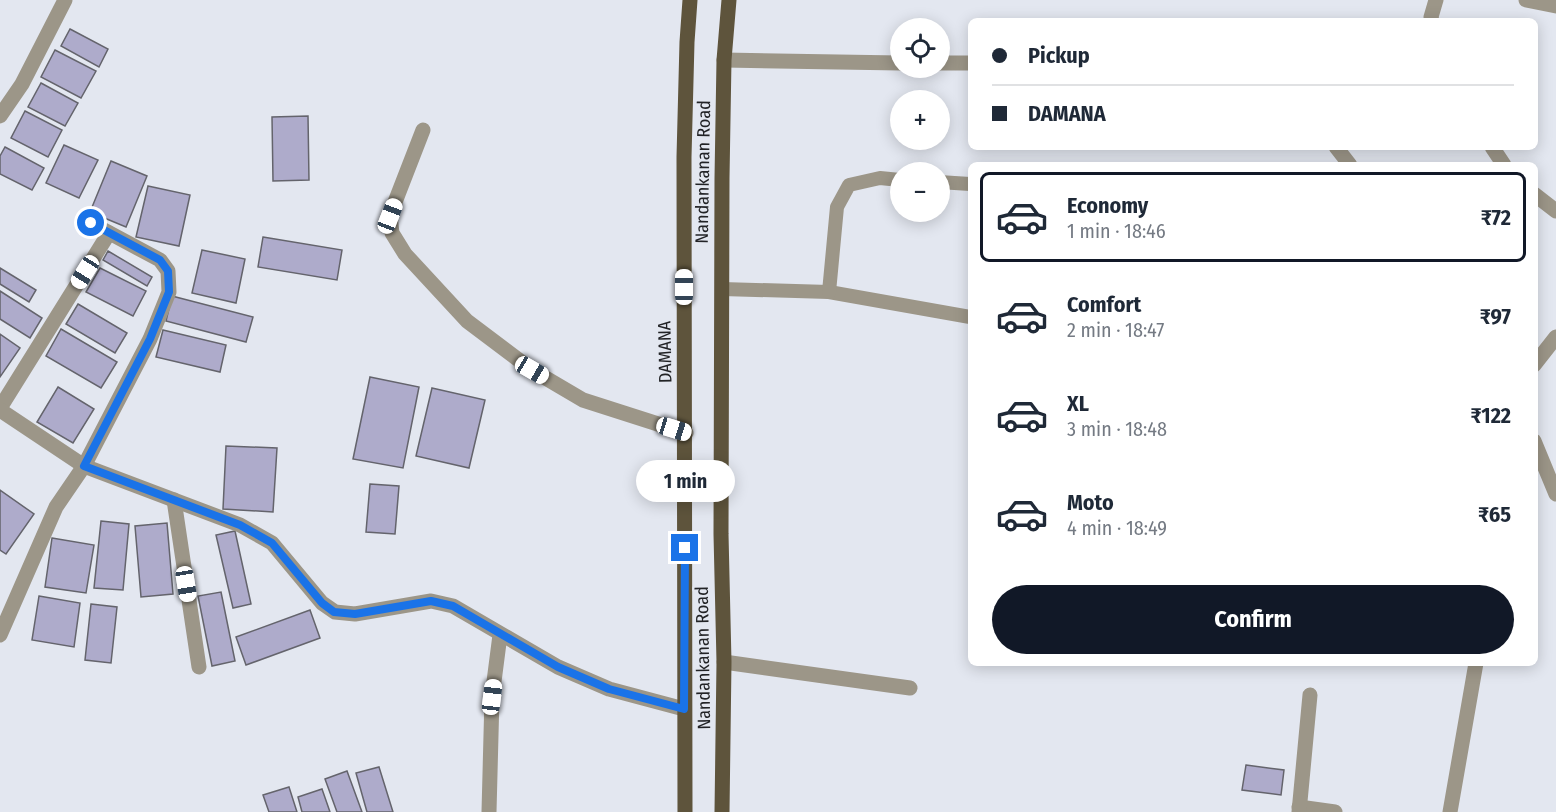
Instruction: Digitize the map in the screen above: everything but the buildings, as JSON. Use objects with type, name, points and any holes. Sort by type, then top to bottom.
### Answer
[{"type":"main road","name":"DAMANA","points":[[685,812],[684,157],[690,0]]},
{"type":"main road","name":"Nandankanan Road","points":[[722,812],[724,662],[721,534],[722,289],[724,60],[729,0]]},
{"type":"street","points":[[0,116],[22,84],[65,0]]},
{"type":"street","points":[[1431,18],[1436,0]]},
{"type":"street","points":[[1526,0],[1556,6]]},
{"type":"street","points":[[724,60],[890,63]]},
{"type":"street","points":[[950,63],[968,63]]},
{"type":"street","points":[[423,130],[390,216],[392,233],[405,254],[467,321],[532,370],[583,400],[686,433]]},
{"type":"street","points":[[1538,197],[1556,211]]},
{"type":"street","points":[[0,635],[56,507],[84,466],[150,339],[169,292],[168,271],[160,260],[91,223]]},
{"type":"street","points":[[109,233],[0,409],[84,466],[240,525],[272,543],[322,603],[334,612],[355,614],[431,601],[453,606],[558,667],[609,689],[684,709]]},
{"type":"street","points":[[1538,360],[1556,338]]},
{"type":"street","points":[[1538,451],[1556,494]]},
{"type":"street","points":[[174,500],[199,667]]},
{"type":"street","points":[[489,812],[492,697],[500,634]]},
{"type":"street","points":[[724,662],[910,688]]},
{"type":"street","points":[[1450,812],[1475,666]]},
{"type":"street","points":[[1310,695],[1299,810],[1335,812]]},
{"type":"lane","points":[[829,292],[837,207],[849,185],[880,178],[890,179]]},
{"type":"lane","points":[[950,183],[968,184]]},
{"type":"lane","points":[[722,289],[829,292],[968,317]]},
{"type":"route","points":[[91,223],[160,260],[168,271],[169,292],[150,339],[84,466],[240,525],[272,543],[322,603],[334,612],[355,614],[431,601],[453,606],[558,667],[609,689],[684,709],[685,548]]}]
